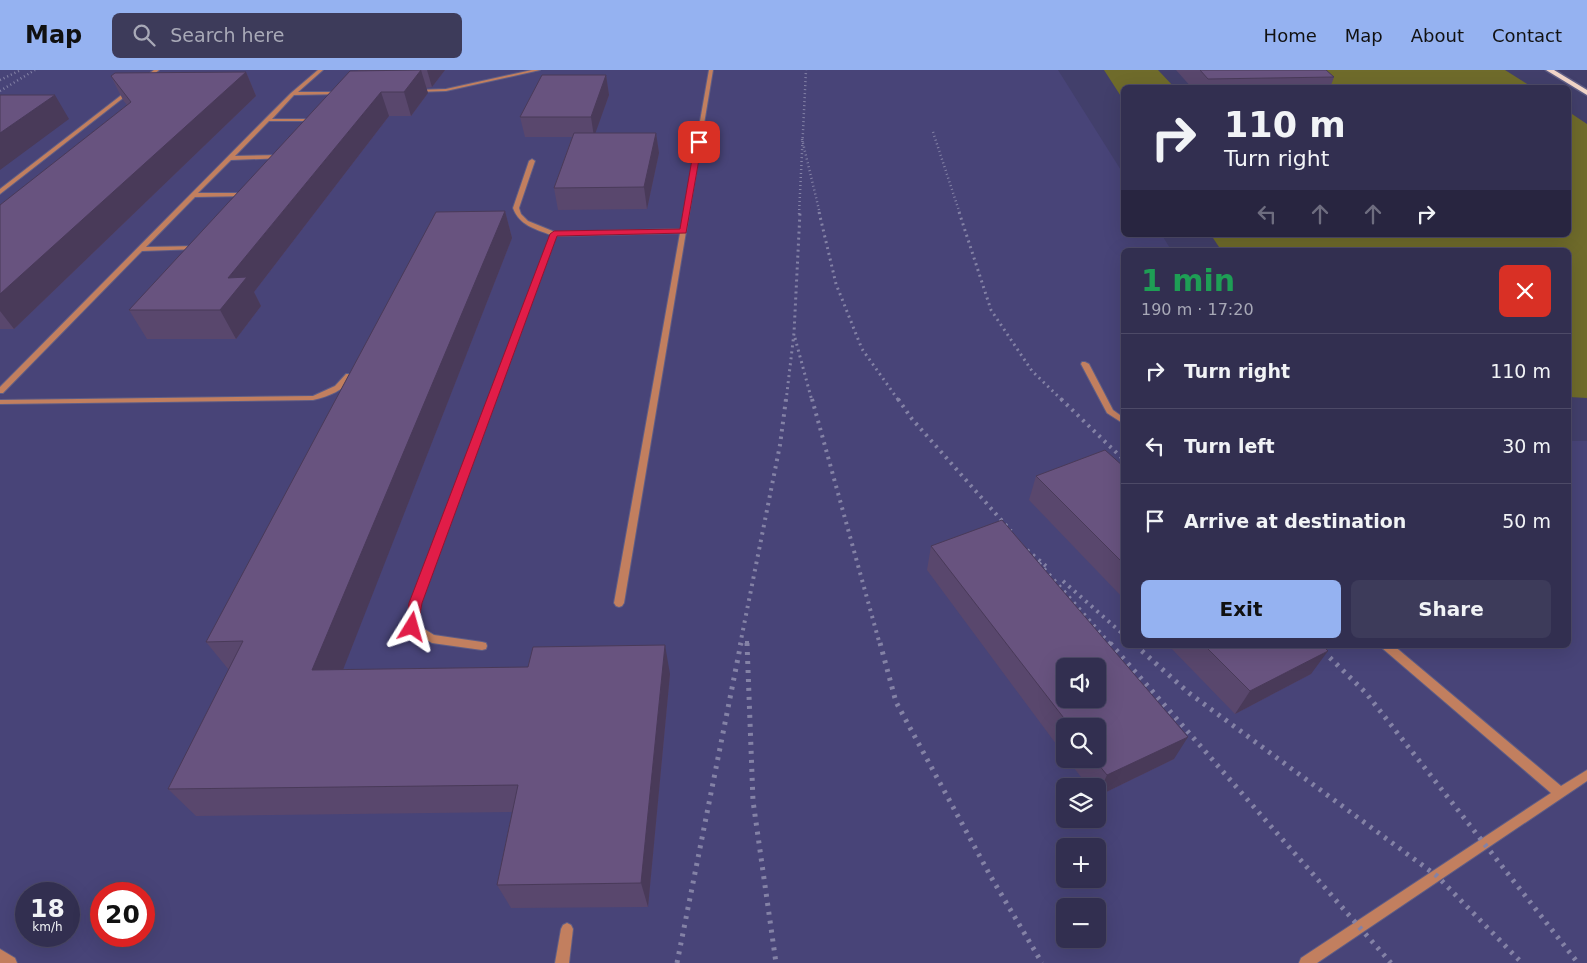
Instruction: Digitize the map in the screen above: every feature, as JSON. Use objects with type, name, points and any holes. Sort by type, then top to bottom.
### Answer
[{"type":"main road","points":[[1549,70],[1587,93]]},
{"type":"street","points":[[141,82],[157,70]]},
{"type":"street","points":[[0,390],[267,120],[321,70]]},
{"type":"street","points":[[408,91],[446,90],[538,70]]},
{"type":"street","points":[[619,603],[711,70]]},
{"type":"street","points":[[0,192],[133,88]]},
{"type":"street","points":[[294,94],[351,92]]},
{"type":"street","points":[[267,120],[324,120]]},
{"type":"street","points":[[230,158],[286,157]]},
{"type":"street","points":[[532,161],[516,208],[517,215],[523,221],[554,234],[683,231]]},
{"type":"street","points":[[194,195],[249,195]]},
{"type":"street","points":[[482,646],[432,639],[412,627],[416,603],[554,234]]},
{"type":"street","points":[[140,249],[202,248]]},
{"type":"street","points":[[1085,364],[1110,411],[1121,420]]},
{"type":"street","points":[[0,402],[313,398],[330,393],[345,384],[354,367]]},
{"type":"street","points":[[1390,648],[1560,793]]},
{"type":"street","points":[[1306,963],[1587,775]]},
{"type":"street","points":[[562,963],[567,929]]},
{"type":"street","points":[[0,955],[10,963]]},
{"type":"shaded area","points":[[0,70],[1058,70],[1121,170],[1121,237],[1163,237],[1170,248],[1121,248],[1121,648],[1571,648],[1571,441],[1587,441],[1587,963],[0,963]]},
{"type":"shaded area","points":[[1104,70],[1158,70],[1172,85],[1121,85],[1121,96]]},
{"type":"shaded area","points":[[1308,70],[1505,70],[1529,85],[1327,85]]},
{"type":"shaded area","points":[[1571,113],[1587,124],[1587,398],[1571,397],[1571,248],[1220,248],[1212,237],[1571,237]]},
{"type":"building","points":[[421,70],[404,92],[381,92],[228,278],[247,277],[220,310],[129,310],[350,71]]},
{"type":"building","points":[[1200,70],[1326,70],[1334,77],[1208,79]]},
{"type":"building","points":[[246,72],[0,294],[0,205],[131,102],[111,76],[115,73]]},
{"type":"building","points":[[542,75],[606,75],[591,117],[520,117]]},
{"type":"building","points":[[0,95],[55,95],[0,133]]},
{"type":"building","points":[[574,133],[656,133],[644,187],[554,188]]},
{"type":"building","points":[[505,211],[312,670],[528,667],[533,647],[665,645],[641,883],[497,885],[518,785],[168,789],[243,641],[206,642],[436,212]]},
{"type":"building","points":[[1105,450],[1121,464],[1121,561],[1036,476]]},
{"type":"building","points":[[1002,520],[1188,737],[1107,775],[1101,768],[1106,768],[1106,718],[1064,718],[1056,708],[1106,708],[1106,658],[1056,658],[1056,708],[931,546]]},
{"type":"building","points":[[1207,648],[1325,648],[1328,651],[1250,691]]},
{"type":"railway","points":[[0,80],[21,70]]},
{"type":"railway","points":[[0,91],[35,70]]},
{"type":"railway","points":[[803,141],[806,70]]},
{"type":"railway","points":[[933,132],[960,214]]},
{"type":"railway","points":[[799,214],[803,141]]},
{"type":"railway","points":[[803,141],[820,214]]},
{"type":"railway","points":[[786,401],[794,333],[800,212]]},
{"type":"railway","points":[[819,212],[836,284],[862,349],[899,401]]},
{"type":"railway","points":[[959,212],[991,310],[1032,371],[1063,401]]},
{"type":"railway","points":[[795,338],[812,401]]},
{"type":"railway","points":[[740,645],[780,445],[786,399]]},
{"type":"railway","points":[[812,399],[880,645]]},
{"type":"railway","points":[[898,399],[912,419],[1011,531]]},
{"type":"railway","points":[[1061,399],[1121,457]]},
{"type":"railway","points":[[1027,550],[1046,566]]},
{"type":"railway","points":[[1039,563],[1111,645]]},
{"type":"railway","points":[[1063,581],[1121,632]]},
{"type":"railway","points":[[677,963],[741,643]]},
{"type":"railway","points":[[747,643],[753,801],[776,963]]},
{"type":"railway","points":[[880,643],[896,702],[991,877],[1042,963]]},
{"type":"railway","points":[[1110,643],[1391,963]]},
{"type":"railway","points":[[1138,648],[1189,693],[1437,876],[1522,963]]},
{"type":"railway","points":[[1320,648],[1366,693],[1578,963]]},
{"type":"route","points":[[412,627],[416,603],[554,234],[683,231],[699,142]]}]
